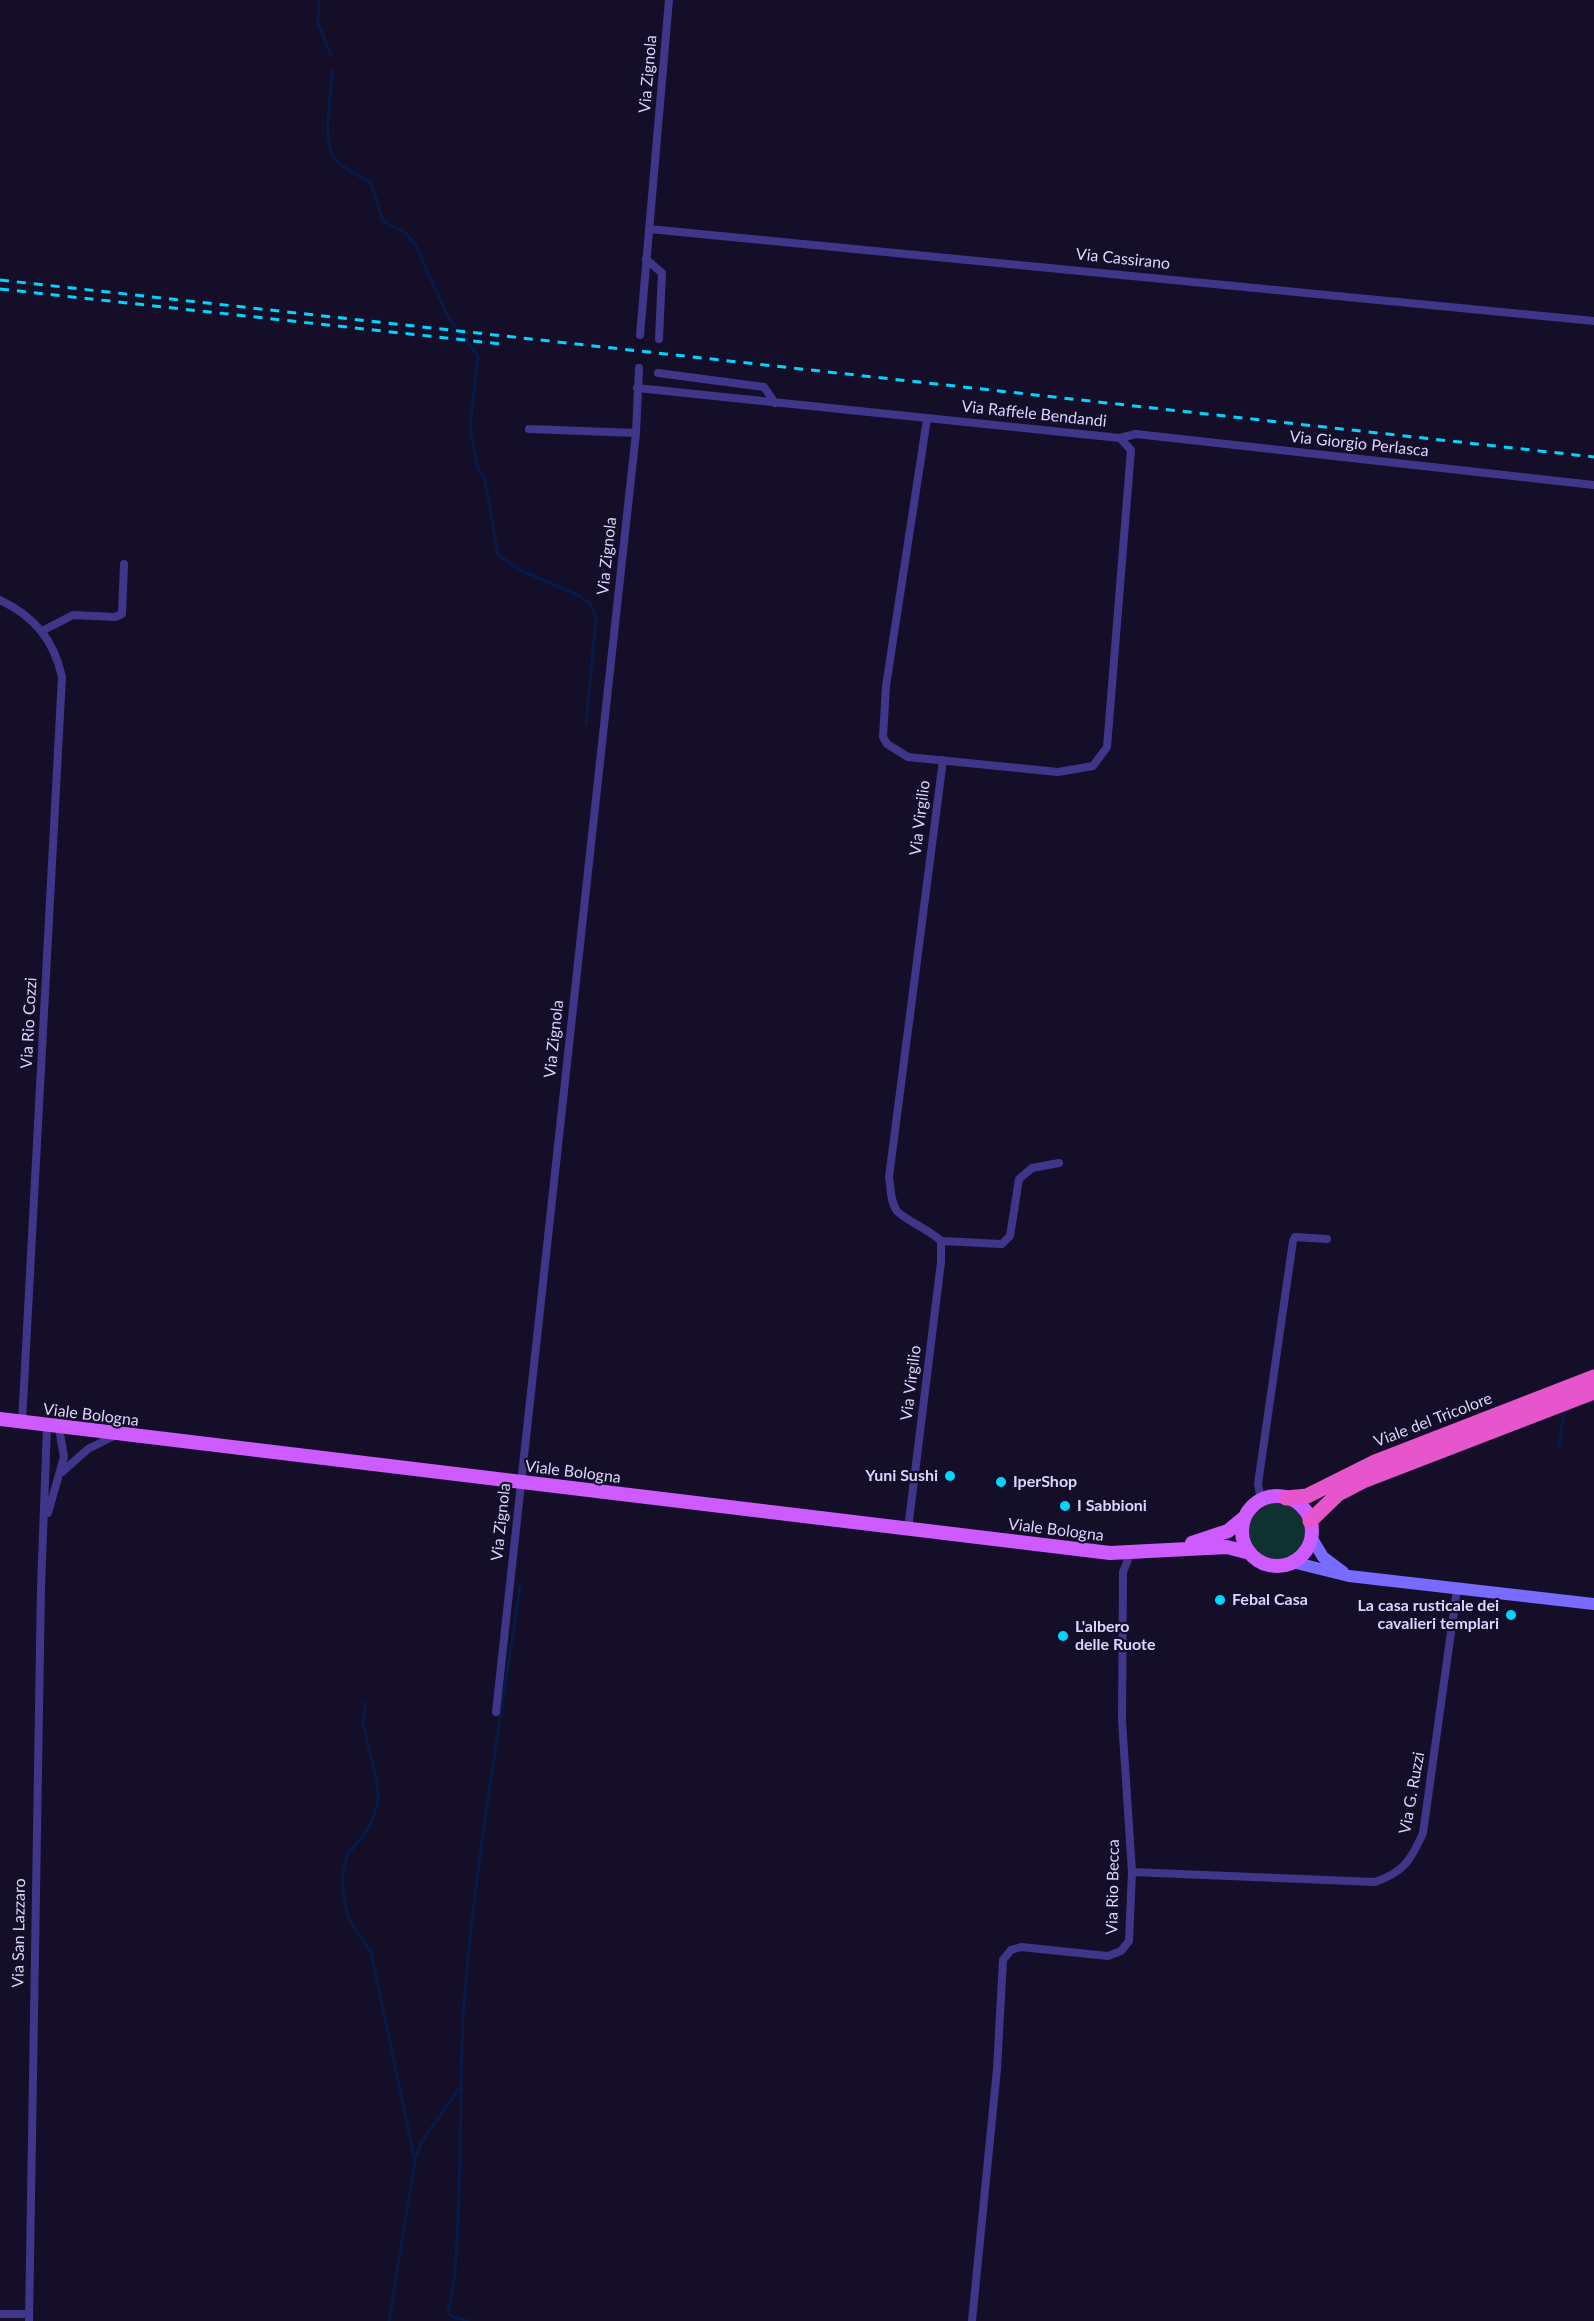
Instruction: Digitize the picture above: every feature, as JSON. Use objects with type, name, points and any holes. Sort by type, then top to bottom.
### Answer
[{"type":"highway","name":"Viale del Tricolore","points":[[1286,1498],[1307,1496],[1375,1462],[1594,1377]]},
{"type":"highway","name":"Viale del Tricolore","points":[[1310,1521],[1338,1494],[1363,1481],[1594,1392]]},
{"type":"main road","name":"Viale Bologna","points":[[0,1419],[116,1435],[1110,1553],[1137,1552]]},
{"type":"main road","points":[[1137,1552],[1208,1539],[1228,1531],[1261,1500],[1278,1497],[1286,1498],[1301,1507],[1310,1521],[1311,1537],[1308,1547],[1292,1562]]},
{"type":"main road","points":[[1245,1517],[1242,1532],[1250,1553]]},
{"type":"main road","points":[[1311,1537],[1323,1557],[1349,1576]]},
{"type":"main road","points":[[1137,1552],[1227,1547],[1250,1553],[1269,1565],[1292,1562],[1349,1576],[1594,1604]]},
{"type":"street","name":"Via Zignola","points":[[640,334],[669,0]]},
{"type":"street","name":"Via Cassirano","points":[[649,229],[1594,321]]},
{"type":"street","points":[[646,259],[662,273],[659,339]]},
{"type":"street","name":"Via Zignola","points":[[496,1713],[636,433],[639,368]]},
{"type":"street","points":[[658,373],[764,387],[775,403]]},
{"type":"street","name":"Via Raffele Bendandi","points":[[637,388],[1120,438],[1131,450],[1107,747],[1093,766],[1058,772],[943,760]]},
{"type":"street","name":"Via Virgilio","points":[[908,1529],[941,1262],[941,1241],[931,1232],[897,1212],[892,1200],[889,1177],[943,760],[908,757],[887,744],[883,736],[886,686],[927,419]]},
{"type":"street","points":[[529,429],[636,433]]},
{"type":"street","name":"Via Giorgio Perlasca","points":[[1120,438],[1136,434],[1594,485]]},
{"type":"street","points":[[42,631],[73,615],[115,617],[122,614],[124,564]]},
{"type":"street","name":"Via Rio Cozzi","points":[[0,600],[28,616],[42,631],[58,658],[62,677],[22,1422]]},
{"type":"street","points":[[941,1241],[1002,1244],[1010,1236],[1019,1179],[1032,1168],[1059,1163]]},
{"type":"street","points":[[1261,1500],[1258,1484],[1293,1241],[1295,1237],[1327,1239]]},
{"type":"street","name":"Via San Lazzaro","points":[[42,1546],[50,1503],[62,1472],[64,1457],[53,1427]]},
{"type":"street","name":"Via San Lazzaro","points":[[29,2317],[42,1546],[53,1427]]},
{"type":"street","name":"Via San Lazzaro","points":[[62,1472],[88,1449],[116,1435]]},
{"type":"street","name":"Via Rio Becca","points":[[972,2321],[997,2069],[1004,1960],[1011,1950],[1021,1947],[1108,1956],[1121,1951],[1129,1941],[1132,1872],[1122,1720],[1123,1572],[1137,1552]]},
{"type":"street","name":"Via G. Ruzzi","points":[[1132,1872],[1375,1882],[1395,1876],[1412,1857],[1423,1833],[1457,1589]]},
{"type":"street","points":[[0,2314],[29,2317]]},
{"type":"green space","points":[[1277,1503],[1288,1505],[1297,1511],[1303,1520],[1305,1531],[1303,1542],[1297,1551],[1288,1557],[1277,1559],[1266,1557],[1257,1551],[1251,1542],[1249,1531],[1251,1520],[1257,1511],[1266,1505]]},
{"type":"waterway","points":[[319,0],[318,23],[331,55]]},
{"type":"waterway","points":[[332,70],[328,137],[333,155],[345,167],[371,183],[383,221],[405,232],[415,244],[448,317],[478,356],[470,428],[477,466],[485,480],[498,555],[520,570],[578,595],[590,604],[596,618],[586,725]]},
{"type":"waterway","points":[[1559,1445],[1564,1413]]},
{"type":"waterway","points":[[468,2321],[451,2316],[448,2312],[457,2251],[464,2004],[481,1847],[520,1586]]},
{"type":"waterway","points":[[365,1703],[363,1723],[377,1783],[378,1800],[374,1816],[364,1835],[348,1854],[342,1875],[344,1898],[348,1918],[371,1952],[415,2161],[389,2321]]},
{"type":"waterway","points":[[415,2159],[422,2141],[459,2089]]},
{"type":"railway","points":[[0,280],[1594,457]]},
{"type":"railway","points":[[0,289],[501,344]]},
{"type":"place","name":"Yuni Sushi","points":[[950,1476]]},
{"type":"place","name":"IperShop","points":[[1001,1482]]},
{"type":"place","name":"I Sabbioni","points":[[1065,1506]]},
{"type":"place","name":"Febal Casa","points":[[1220,1600]]},
{"type":"place","name":"La casa rusticale dei cavalieri templari","points":[[1511,1615]]},
{"type":"place","name":"L'albero delle Ruote","points":[[1063,1636]]}]
